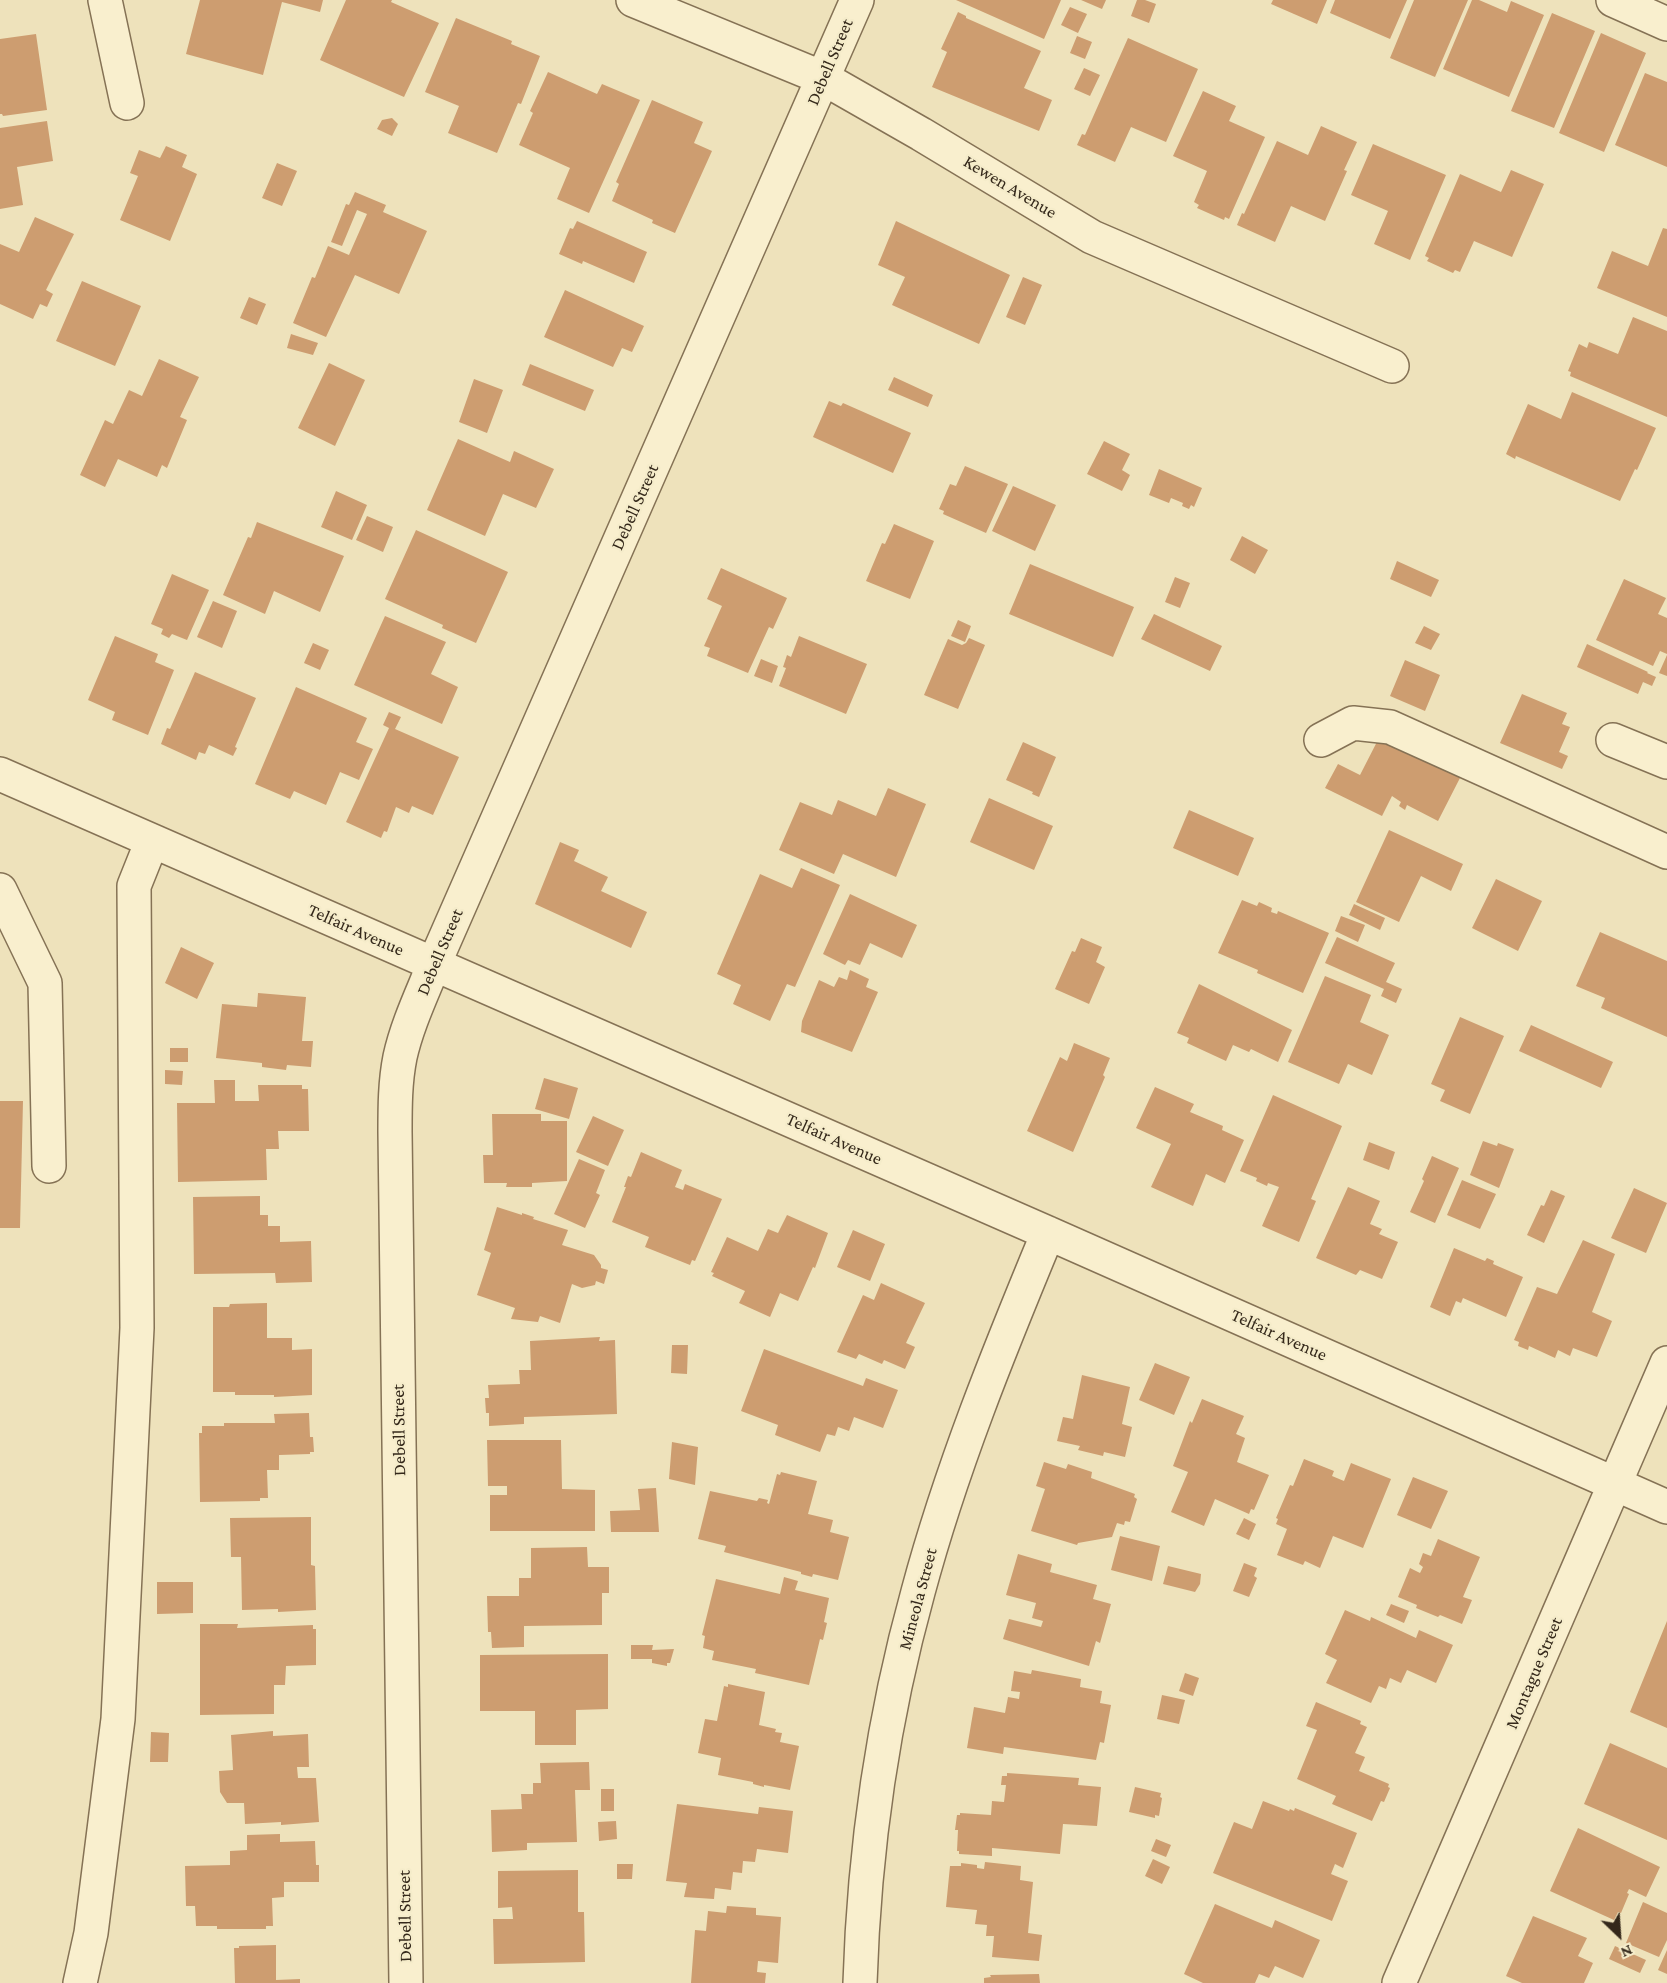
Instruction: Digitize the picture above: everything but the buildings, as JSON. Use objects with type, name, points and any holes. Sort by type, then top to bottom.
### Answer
[{"type":"street","points":[[105,0],[127,103]]},
{"type":"street","name":"Kewen Avenue","points":[[633,0],[824,78],[1092,237],[1392,366]]},
{"type":"street","name":"Debell Street","points":[[406,1983],[395,1094],[400,1056],[434,964],[857,0]]},
{"type":"street","points":[[1613,0],[1667,24]]},
{"type":"street","points":[[1321,740],[1353,723],[1390,728],[1667,852]]},
{"type":"street","points":[[1613,740],[1667,762]]},
{"type":"street","name":"Telfair Avenue","points":[[0,774],[1667,1507]]},
{"type":"street","points":[[80,1983],[92,1933],[118,1719],[136,1328],[134,886],[152,841]]},
{"type":"street","points":[[0,890],[45,983],[49,1166]]},
{"type":"street","name":"Mineola Street","points":[[860,1983],[866,1894],[877,1801],[898,1680],[917,1593],[979,1404],[1048,1233]]},
{"type":"street","name":"Montague Street","points":[[1399,1983],[1667,1363]]}]
